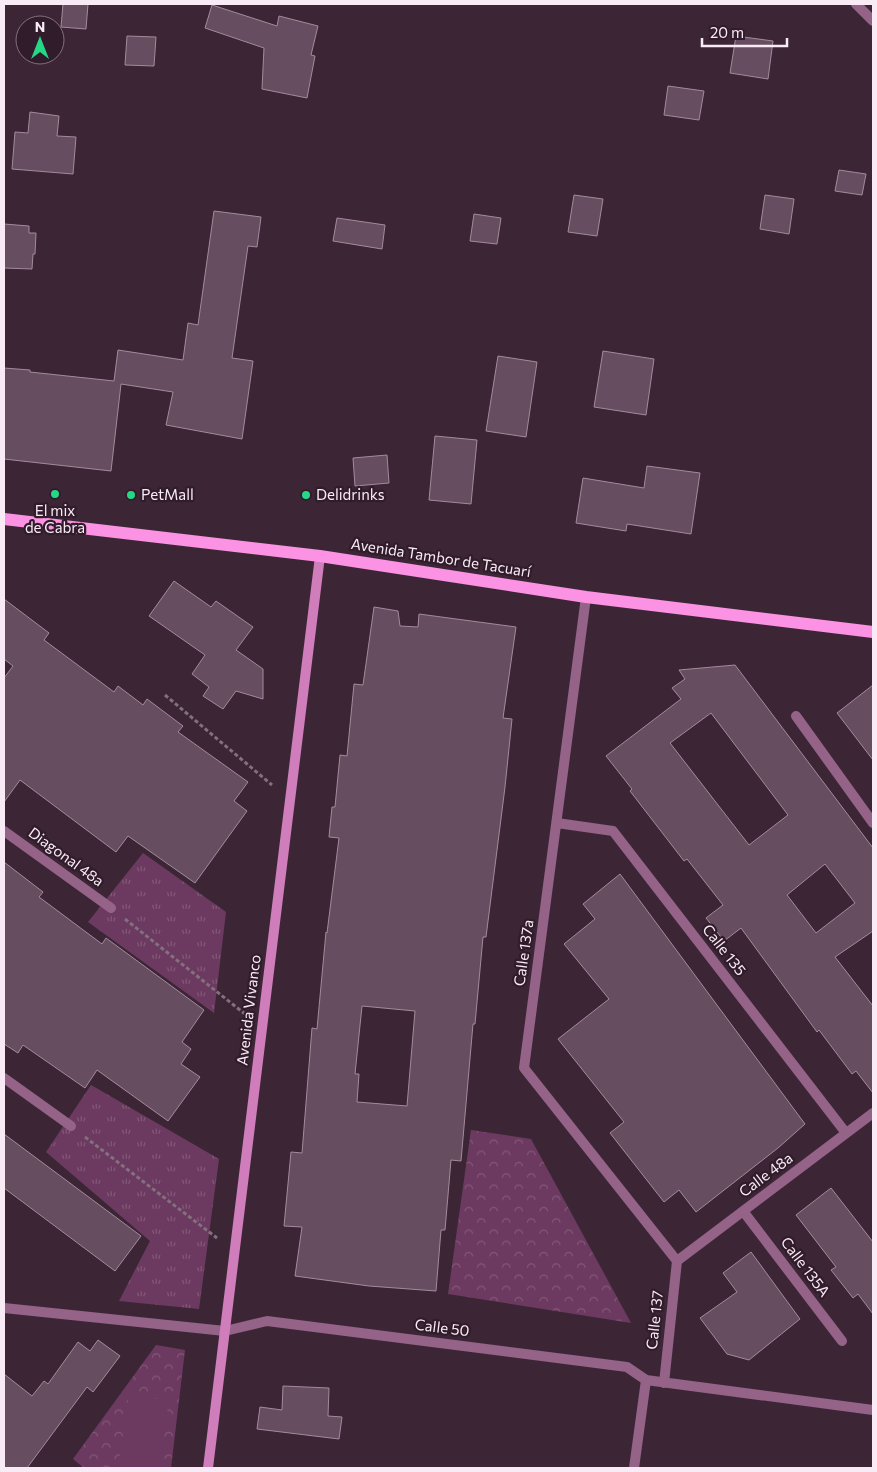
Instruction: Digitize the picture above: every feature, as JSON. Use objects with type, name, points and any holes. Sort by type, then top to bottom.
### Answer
[{"type":"main road","name":"Avenida Tambor de Tacuarí","points":[[4,519],[320,556],[586,597],[873,632]]},
{"type":"main road","name":"Avenida Vivanco","points":[[208,1468],[320,556]]},
{"type":"street","points":[[856,4],[873,21]]},
{"type":"street","name":"Calle 137a","points":[[586,597],[524,1068],[677,1261]]},
{"type":"street","points":[[796,716],[873,823]]},
{"type":"street","name":"Calle 135","points":[[557,823],[613,831],[846,1133]]},
{"type":"street","name":"Diagonal 48a","points":[[4,831],[111,908]]},
{"type":"street","points":[[4,1078],[71,1126]]},
{"type":"street","name":"Calle 48a","points":[[677,1261],[873,1112]]},
{"type":"street","name":"Calle 135A","points":[[743,1211],[842,1341]]},
{"type":"street","name":"Calle 137","points":[[664,1383],[677,1261]]},
{"type":"street","name":"Calle 50","points":[[4,1308],[225,1331],[267,1321],[627,1367],[646,1380],[873,1410]]},
{"type":"street","points":[[634,1468],[646,1380]]},
{"type":"path","points":[[165,695],[290,800]]},
{"type":"path","points":[[111,908],[262,1028]]},
{"type":"path","points":[[71,1126],[234,1251]]},
{"type":"green space","points":[[143,853],[226,912],[214,1013],[88,922]]},
{"type":"green space","points":[[91,1085],[219,1159],[199,1309],[119,1301],[150,1241],[46,1152]]},
{"type":"green space","points":[[471,1130],[531,1139],[631,1323],[448,1294]]},
{"type":"green space","points":[[156,1345],[185,1350],[171,1468],[84,1468],[73,1459]]},
{"type":"green space","points":[[129,1395],[169,1400],[159,1468],[118,1468]]},
{"type":"building","points":[[63,4],[88,4],[86,29],[65,27],[65,15],[62,15]]},
{"type":"building","points":[[212,5],[277,26],[279,16],[318,26],[311,55],[315,56],[307,98],[262,89],[264,48],[205,28]]},
{"type":"building","points":[[127,36],[156,37],[154,66],[125,65]]},
{"type":"building","points":[[736,36],[773,41],[768,79],[730,73]]},
{"type":"building","points":[[668,86],[704,91],[699,120],[664,115]]},
{"type":"building","points":[[30,112],[59,116],[57,136],[76,137],[73,174],[12,169],[15,132],[28,133]]},
{"type":"building","points":[[839,170],[866,174],[862,195],[835,191]]},
{"type":"building","points":[[574,195],[603,199],[597,236],[568,232]]},
{"type":"building","points":[[765,195],[794,199],[789,234],[760,229]]},
{"type":"building","points":[[214,211],[261,217],[257,247],[248,246],[232,358],[253,361],[242,439],[166,425],[173,392],[121,384],[111,471],[4,459],[4,368],[114,381],[118,350],[183,360],[188,323],[198,325]]},
{"type":"building","points":[[474,214],[501,218],[497,244],[470,241]]},
{"type":"building","points":[[337,218],[385,225],[382,249],[333,241]]},
{"type":"building","points":[[4,224],[29,226],[29,233],[36,233],[32,269],[4,268]]},
{"type":"building","points":[[603,351],[654,359],[646,415],[594,407]]},
{"type":"building","points":[[498,356],[537,362],[526,437],[486,431]]},
{"type":"building","points":[[435,436],[477,440],[471,504],[429,500]]},
{"type":"building","points":[[387,455],[389,483],[355,486],[353,458]]},
{"type":"building","points":[[647,466],[700,473],[691,534],[627,524],[626,531],[576,523],[583,478],[644,488]]},
{"type":"building","points":[[174,581],[211,607],[216,601],[253,627],[236,650],[263,669],[263,699],[236,691],[223,709],[203,696],[209,687],[192,674],[205,655],[149,616]]},
{"type":"building","points":[[4,599],[49,633],[44,640],[114,692],[118,686],[143,705],[147,699],[183,726],[178,732],[248,782],[234,801],[247,811],[195,883],[128,836],[116,852],[20,780],[4,802],[4,678],[13,666],[4,659]]},
{"type":"building","points":[[374,607],[398,611],[400,626],[418,627],[419,614],[516,627],[503,718],[512,719],[505,787],[486,937],[483,937],[461,1161],[451,1160],[445,1230],[441,1230],[436,1291],[369,1286],[295,1276],[302,1227],[284,1226],[291,1152],[302,1153],[312,1028],[317,1029],[326,932],[339,838],[329,837],[332,807],[335,807],[340,755],[347,756],[354,684],[363,685]],"holes":[[[362,1006],[415,1011],[407,1106],[357,1102],[359,1074],[355,1074]]]},
{"type":"building","points":[[735,665],[873,848],[873,931],[835,957],[873,1006],[873,1093],[856,1071],[852,1074],[819,1030],[817,1032],[741,928],[724,941],[706,918],[723,905],[687,859],[684,861],[630,791],[632,789],[606,756],[681,699],[672,688],[685,679],[679,670]],"holes":[[[711,713],[788,815],[749,845],[670,743]],[[825,864],[855,903],[816,933],[787,895]]]},
{"type":"building","points":[[873,685],[873,760],[837,713]]},
{"type":"building","points":[[4,862],[43,892],[39,897],[102,944],[106,938],[204,1010],[182,1042],[191,1049],[181,1064],[200,1077],[168,1121],[97,1070],[85,1088],[23,1045],[18,1053],[4,1044]]},
{"type":"building","points":[[620,874],[805,1124],[778,1148],[696,1212],[679,1190],[664,1202],[610,1133],[624,1122],[558,1039],[609,999],[564,944],[595,919],[583,904]]},
{"type":"building","points":[[4,1134],[141,1236],[115,1271],[4,1188]]},
{"type":"building","points":[[831,1188],[873,1242],[873,1314],[858,1294],[853,1298],[831,1270],[836,1267],[796,1215]]},
{"type":"building","points":[[751,1252],[800,1319],[749,1360],[727,1354],[700,1318],[737,1292],[723,1273]]},
{"type":"building","points":[[98,1340],[120,1356],[93,1392],[87,1387],[27,1468],[4,1468],[4,1374],[32,1396],[44,1381],[48,1384],[78,1342],[90,1351]]},
{"type":"building","points":[[283,1386],[329,1388],[328,1416],[342,1417],[339,1439],[257,1429],[260,1407],[282,1410]]},
{"type":"place","name":"El mix de Cabra","points":[[55,494]]},
{"type":"place","name":"PetMall","points":[[131,495]]},
{"type":"place","name":"Delidrinks","points":[[306,495]]}]
